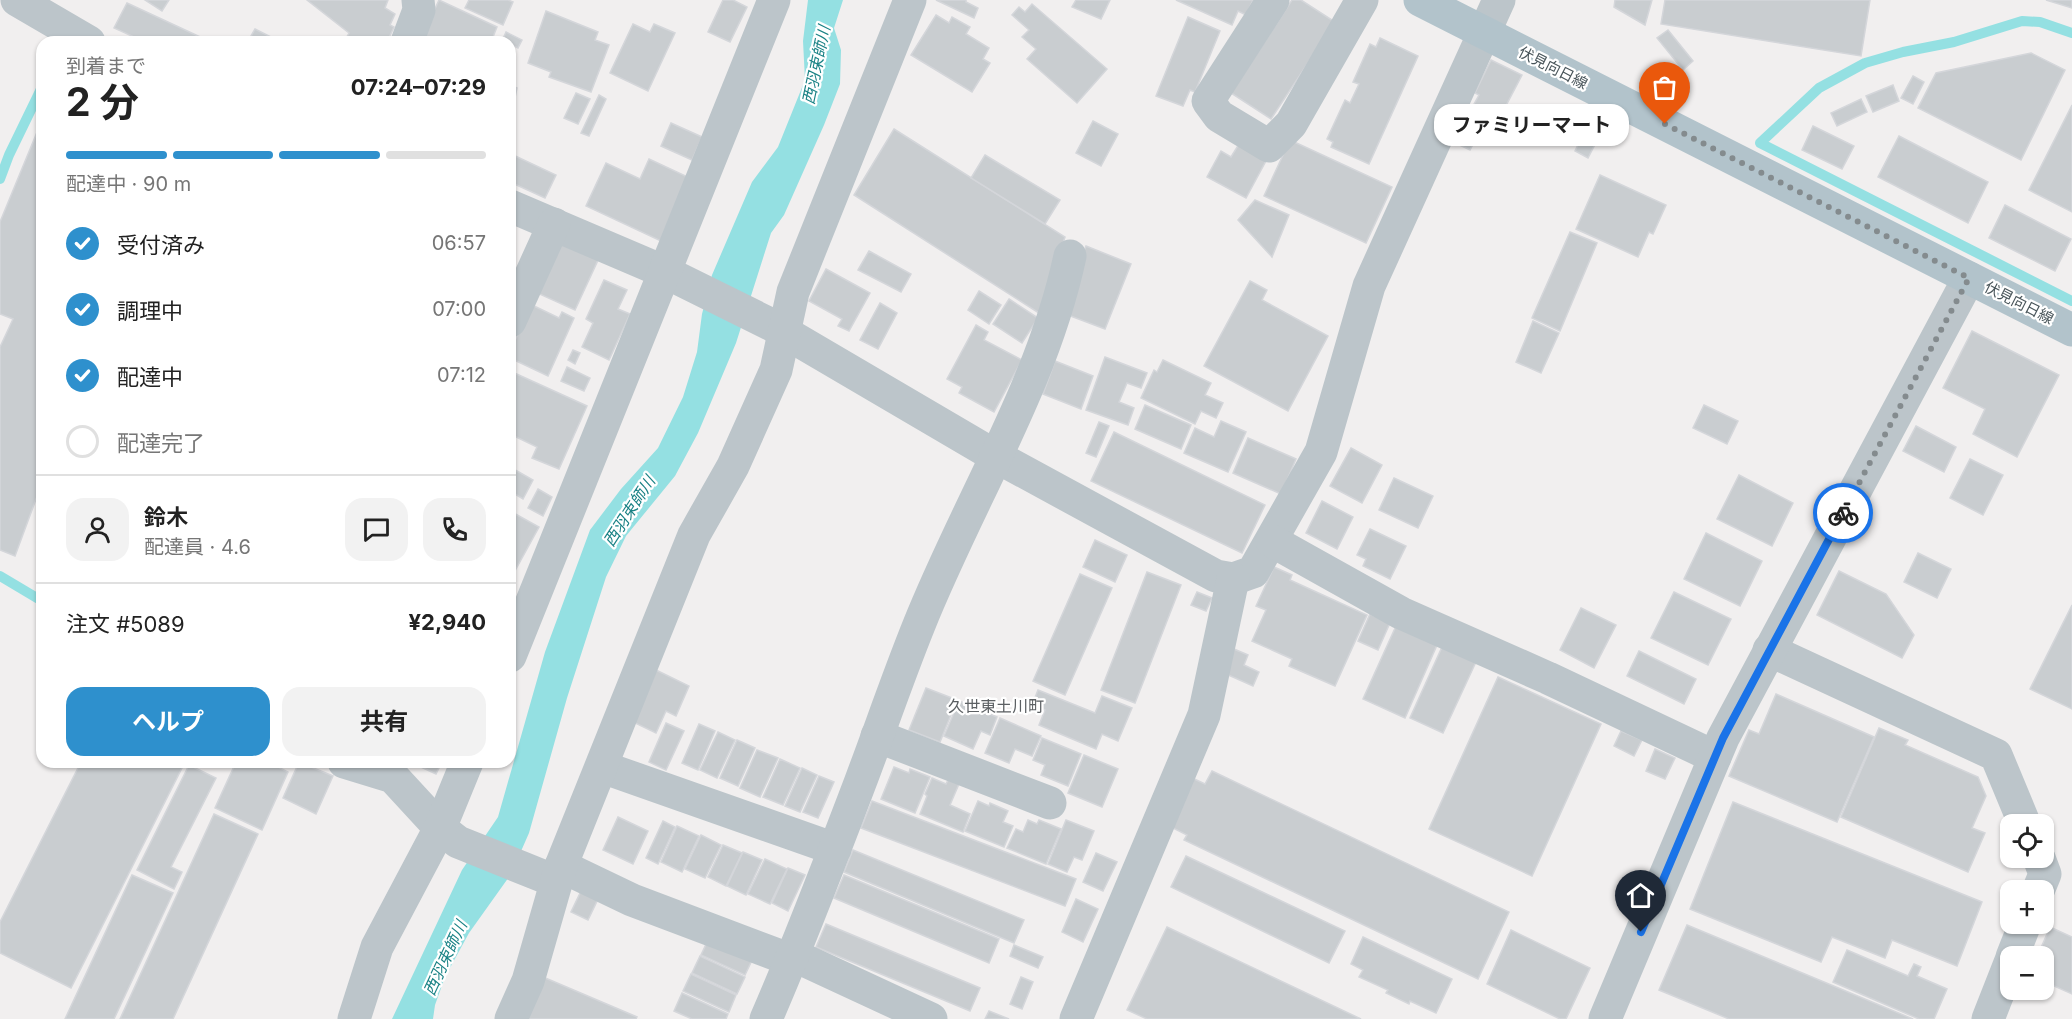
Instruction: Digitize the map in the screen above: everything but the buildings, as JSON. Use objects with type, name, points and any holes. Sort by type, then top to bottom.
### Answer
[{"type":"main road","name":"伏見向日線","points":[[1420,0],[2072,330]]},
{"type":"street","points":[[18,0],[79,36]]},
{"type":"street","points":[[409,36],[419,10],[418,0]]},
{"type":"street","points":[[516,642],[669,274],[774,0]]},
{"type":"street","points":[[511,1019],[528,981],[558,873],[694,535],[733,466],[776,370],[779,329],[910,0]]},
{"type":"street","points":[[1273,0],[1208,101],[1219,116],[1269,146],[1291,124],[1362,0]]},
{"type":"street","points":[[516,208],[669,274],[779,329],[997,457],[1216,576],[1233,579],[1253,572],[1321,452],[1369,286],[1499,0]]},
{"type":"street","points":[[516,308],[554,224]]},
{"type":"street","points":[[766,1019],[835,849],[919,625],[1026,391],[1064,286],[1070,256]]},
{"type":"street","points":[[1605,1019],[1723,738],[1969,278]]},
{"type":"street","points":[[1272,541],[1401,613],[1548,678],[1714,758]]},
{"type":"street","points":[[1076,1019],[1204,714],[1233,579]]},
{"type":"street","points":[[1769,650],[1996,755],[2020,814]]},
{"type":"street","points":[[877,736],[1050,803]]},
{"type":"street","points":[[602,766],[835,849]]},
{"type":"street","points":[[354,1019],[377,947],[449,835],[466,768]]},
{"type":"street","points":[[395,770],[449,835],[792,957],[931,1019]]},
{"type":"street","points":[[1988,1019],[2000,988]]},
{"type":"water","name":"西羽束師川","points":[[808,0],[843,0],[834,28],[841,50],[840,84],[784,215],[771,233],[736,343],[698,433],[675,476],[626,536],[606,577],[567,698],[529,833],[511,874],[469,933],[445,977],[435,1005],[433,1019],[392,1019],[462,870],[498,817],[512,768],[516,768],[516,754],[545,652],[590,530],[621,489],[658,448],[683,397],[697,352],[702,314],[712,275],[752,182],[778,147],[805,80],[803,41]]},
{"type":"waterway","points":[[2072,33],[2040,22],[2022,21],[1954,42],[1903,52],[1865,63],[1819,88],[1760,143],[2072,301]]},
{"type":"waterway","points":[[0,179],[36,99]]},
{"type":"waterway","points":[[0,576],[36,597]]},
{"type":"way so far","points":[[1665,124],[1969,278],[1843,513]]},
{"type":"place","name":"ファミリーマート","points":[[1665,124]]},
{"type":"district","name":"久世東土川町","points":[[996,706]]},
{"type":"route","points":[[1641,932],[1723,738],[1843,513]]}]
